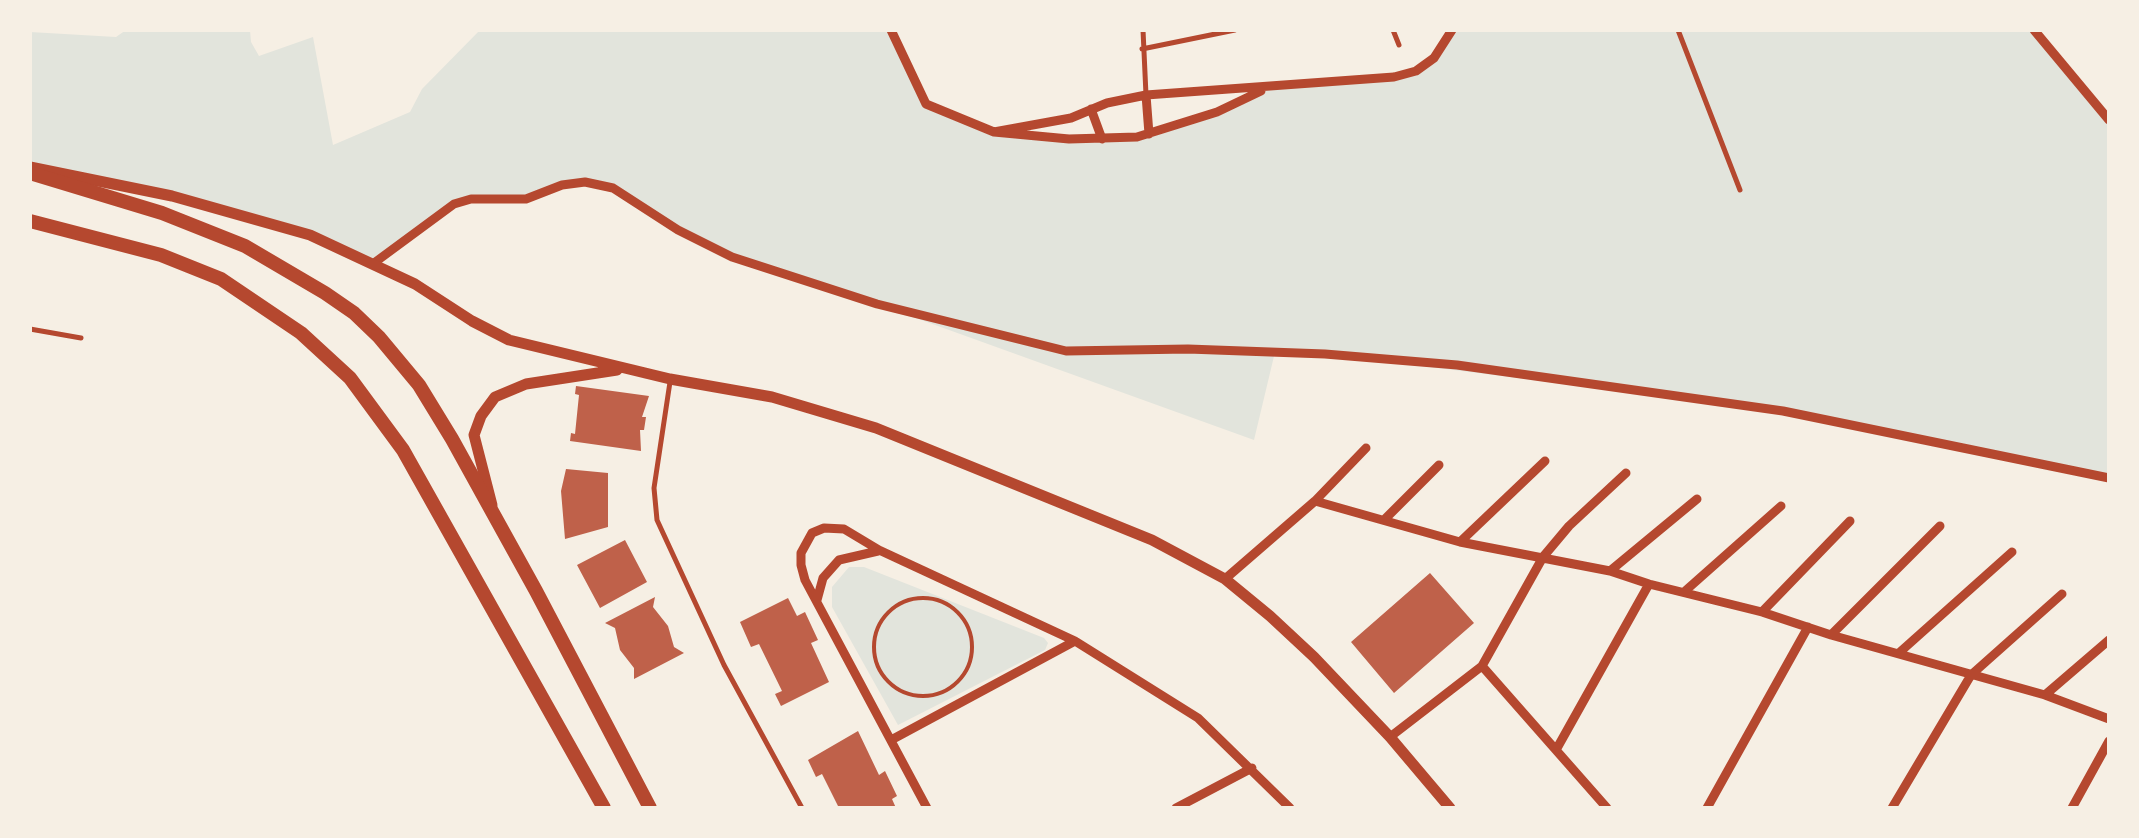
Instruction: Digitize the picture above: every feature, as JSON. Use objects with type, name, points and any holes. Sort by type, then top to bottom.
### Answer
[{"type":"main road","points":[[30,170],[204,228],[286,268],[354,313],[419,386],[495,514],[650,808]]},
{"type":"main road","points":[[30,221],[160,255],[221,279],[301,333],[350,378],[403,450],[604,808]]},
{"type":"street","points":[[891,30],[926,104],[994,132],[1102,139],[1150,134],[1216,112],[1266,89]]},
{"type":"street","points":[[994,132],[1070,118],[1146,95],[1394,77],[1416,71],[1434,58],[1452,30]]},
{"type":"street","points":[[2034,30],[2109,120]]},
{"type":"street","points":[[1146,95],[1150,134]]},
{"type":"street","points":[[1091,110],[1102,139]]},
{"type":"street","points":[[30,170],[218,208],[310,235],[374,263],[509,340],[670,379],[772,397],[876,428],[1152,540],[1226,579],[1314,656],[1450,808]]},
{"type":"street","points":[[374,263],[454,204],[526,199],[562,185],[585,182],[613,188],[678,230],[732,257],[877,304],[1066,351],[1188,349],[1325,354],[1457,365],[1783,411],[2109,478]]},
{"type":"street","points":[[495,514],[474,435],[481,416],[495,397],[526,384],[626,369]]},
{"type":"street","points":[[1226,579],[1315,501],[1366,448]]},
{"type":"street","points":[[1460,542],[1545,461]]},
{"type":"street","points":[[1384,519],[1439,465]]},
{"type":"street","points":[[1390,737],[1482,666],[1543,557],[1569,526],[1626,473]]},
{"type":"street","points":[[1610,571],[1698,499]]},
{"type":"street","points":[[1315,501],[1460,542],[1610,571],[1762,612],[2045,695],[2109,719]]},
{"type":"street","points":[[1684,592],[1781,506]]},
{"type":"street","points":[[1762,612],[1850,521]]},
{"type":"street","points":[[1831,635],[1940,526]]},
{"type":"street","points":[[927,808],[800,565],[804,542],[824,528],[844,528],[879,550],[1076,641],[1198,718],[1290,808]]},
{"type":"street","points":[[817,600],[823,578],[839,560],[879,550]]},
{"type":"street","points":[[1900,652],[2012,552]]},
{"type":"street","points":[[1556,750],[1650,584]]},
{"type":"street","points":[[1892,808],[1971,675],[2062,594]]},
{"type":"street","points":[[1706,808],[1808,628]]},
{"type":"street","points":[[2045,695],[2109,640]]},
{"type":"street","points":[[892,739],[1076,641]]},
{"type":"street","points":[[1482,666],[1607,808]]},
{"type":"street","points":[[2072,808],[2109,741]]},
{"type":"street","points":[[1176,808],[1252,768]]},
{"type":"lane","points":[[1144,30],[1146,95]]},
{"type":"lane","points":[[1142,49],[1235,30]]},
{"type":"lane","points":[[1393,30],[1398,45]]},
{"type":"lane","points":[[1678,30],[1740,190]]},
{"type":"lane","points":[[30,342],[31,330],[82,338]]},
{"type":"lane","points":[[670,379],[657,455],[657,520],[724,664],[802,808]]},
{"type":"path","points":[[916,597],[950,604],[971,631],[970,665],[961,680],[947,691],[931,696],[897,690],[876,663],[877,628],[886,614],[916,597]]},
{"type":"shaded area","points":[[126,30],[250,30],[259,56],[313,37],[333,145],[410,112],[422,89],[480,30],[891,30],[926,104],[1015,135],[1149,134],[1266,89],[1394,77],[1434,58],[1452,30],[2031,30],[2058,57],[2109,125],[2109,478],[1783,411],[1325,354],[1275,352],[1254,440],[877,304],[732,257],[631,198],[585,182],[526,199],[454,203],[374,263],[264,221],[30,167],[30,32],[116,37]]},
{"type":"shaded area","points":[[849,567],[864,567],[1044,638],[1048,643],[1045,650],[898,725],[832,607],[832,587]]},
{"type":"building","points":[[576,386],[649,396],[642,417],[646,417],[644,430],[640,430],[641,451],[570,441],[571,433],[575,434],[579,395],[575,394]]},
{"type":"building","points":[[566,469],[608,473],[608,527],[565,539],[561,491]]},
{"type":"building","points":[[625,540],[647,582],[600,608],[577,565]]},
{"type":"building","points":[[1430,573],[1474,623],[1394,693],[1351,642]]},
{"type":"building","points":[[655,597],[653,607],[668,626],[674,647],[684,653],[634,679],[634,668],[620,650],[615,628],[605,623]]},
{"type":"building","points":[[788,598],[797,616],[805,612],[818,640],[811,643],[829,682],[781,706],[775,694],[782,691],[759,644],[751,647],[740,622]]},
{"type":"building","points":[[858,731],[879,775],[885,771],[897,796],[892,799],[896,808],[839,808],[822,774],[816,777],[808,760]]}]
